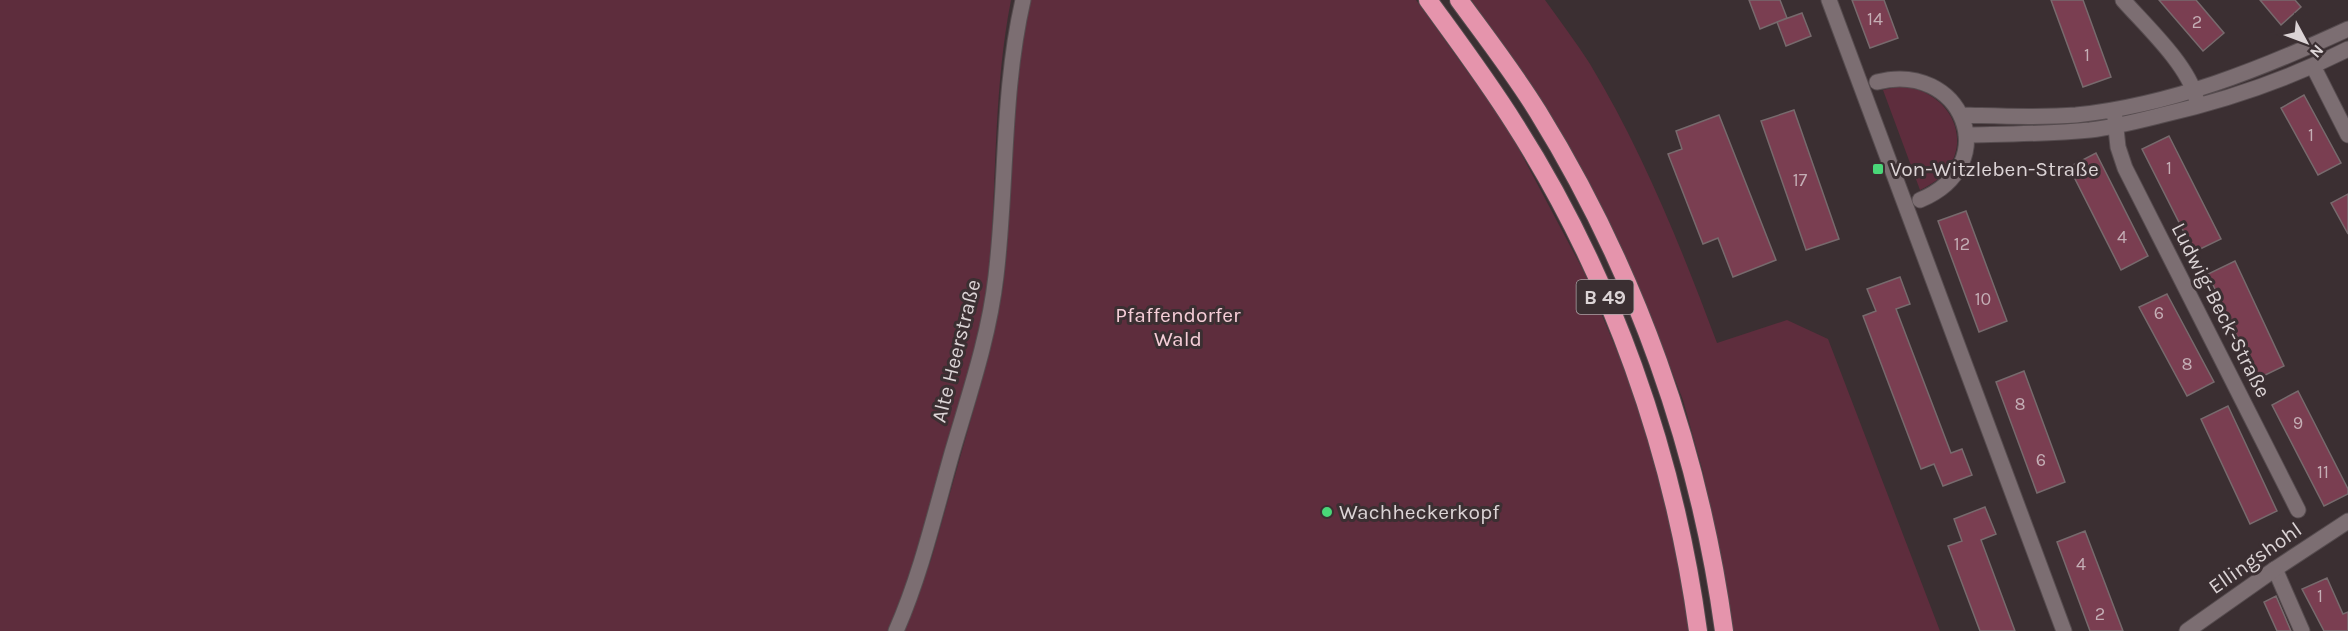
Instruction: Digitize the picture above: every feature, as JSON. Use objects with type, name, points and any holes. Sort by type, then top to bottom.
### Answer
[{"type":"highway","name":"B 49","points":[[1428,0],[1515,124],[1576,234],[1610,308],[1636,375],[1665,469],[1683,543],[1698,631]]},
{"type":"highway","name":"B 49","points":[[1459,0],[1537,111],[1575,175],[1634,297],[1661,368],[1691,463],[1708,537],[1724,631]]},
{"type":"street","name":"Alte Heerstraße","points":[[896,631],[925,551],[991,309],[1000,240],[1008,90],[1013,46],[1023,0]]},
{"type":"street","points":[[1829,0],[2064,631]]},
{"type":"street","points":[[2123,0],[2179,65],[2194,90],[2198,107]]},
{"type":"street","points":[[1962,115],[2072,115],[2114,110],[2194,90],[2242,75],[2348,29]]},
{"type":"street","points":[[2314,66],[2319,42]]},
{"type":"street","points":[[1966,135],[2049,133],[2116,126],[2198,107],[2314,66],[2348,49]]},
{"type":"street","points":[[2293,54],[2314,66],[2348,135]]},
{"type":"street","points":[[1877,82],[1900,78],[1920,81],[1947,98],[1962,115],[1966,135],[1964,156],[1953,177],[1936,192],[1920,200]]},
{"type":"street","name":"Ludwig-Beck-Straße","points":[[2114,110],[2118,147],[2126,168],[2298,510]]},
{"type":"street","name":"Ellingshohl","points":[[2187,631],[2348,520]]},
{"type":"street","points":[[2275,569],[2302,631]]},
{"type":"green space","points":[[0,0],[1011,0],[1001,69],[992,242],[982,323],[972,368],[920,546],[889,631],[0,631]]},
{"type":"green space","name":"Pfaffendorfer Wald","points":[[1029,0],[1416,0],[1507,127],[1584,272],[1646,421],[1661,472],[1694,631],[904,631],[931,560],[988,359],[1003,288],[1015,88]]},
{"type":"green space","points":[[1471,0],[1545,0],[1568,32],[1609,97],[1644,166],[1675,236],[1717,343],[1787,320],[1828,339],[1940,631],[1733,631],[1703,472],[1683,400],[1646,305],[1595,196],[1561,135],[1520,69]]},
{"type":"green space","points":[[1900,86],[1921,91],[1938,101],[1950,115],[1956,130],[1957,147],[1951,164],[1939,178],[1920,190],[1883,90]]},
{"type":"building","points":[[1749,0],[1780,0],[1787,18],[1760,29]]},
{"type":"building","points":[[1852,0],[1884,0],[1898,38],[1870,48]]},
{"type":"building","points":[[2051,0],[2083,0],[2111,77],[2083,87]]},
{"type":"building","points":[[2159,0],[2196,0],[2224,33],[2203,51]]},
{"type":"building","points":[[2260,0],[2295,0],[2301,7],[2281,25]]},
{"type":"building","points":[[1802,13],[1811,36],[1786,46],[1777,22]]},
{"type":"building","points":[[2304,95],[2341,163],[2318,175],[2281,108]]},
{"type":"building","points":[[1794,110],[1839,239],[1806,250],[1761,121]]},
{"type":"building","points":[[1719,115],[1776,260],[1733,277],[1718,238],[1703,244],[1668,154],[1682,149],[1676,131]]},
{"type":"building","points":[[2169,136],[2221,239],[2194,252],[2142,149]]},
{"type":"building","points":[[2096,153],[2148,256],[2121,270],[2069,167]]},
{"type":"building","points":[[2348,194],[2348,234],[2331,203]]},
{"type":"building","points":[[1966,211],[2007,321],[1979,332],[1938,221]]},
{"type":"building","points":[[2235,261],[2284,366],[2257,379],[2208,274]]},
{"type":"building","points":[[1900,277],[1910,304],[1896,309],[1951,453],[1962,449],[1972,475],[1943,486],[1934,464],[1921,469],[1863,316],[1876,311],[1867,289]]},
{"type":"building","points":[[2167,294],[2214,382],[2187,396],[2139,307]]},
{"type":"building","points":[[2024,371],[2065,482],[2037,493],[1996,382]]},
{"type":"building","points":[[2298,391],[2348,489],[2348,494],[2324,506],[2272,405]]},
{"type":"building","points":[[2228,406],[2277,511],[2250,524],[2201,419]]},
{"type":"building","points":[[1985,507],[1996,534],[1981,540],[2015,631],[1980,631],[1948,546],[1962,541],[1954,519]]},
{"type":"building","points":[[2085,531],[2123,631],[2090,631],[2057,542]]},
{"type":"building","points":[[2327,578],[2343,614],[2348,612],[2348,631],[2324,631],[2302,589]]},
{"type":"building","points":[[2276,596],[2291,631],[2277,631],[2264,602]]},
{"type":"place","name":"Von-Witzleben-Straße","points":[[1878,169]]},
{"type":"place","name":"Wachheckerkopf","points":[[1327,512]]}]
